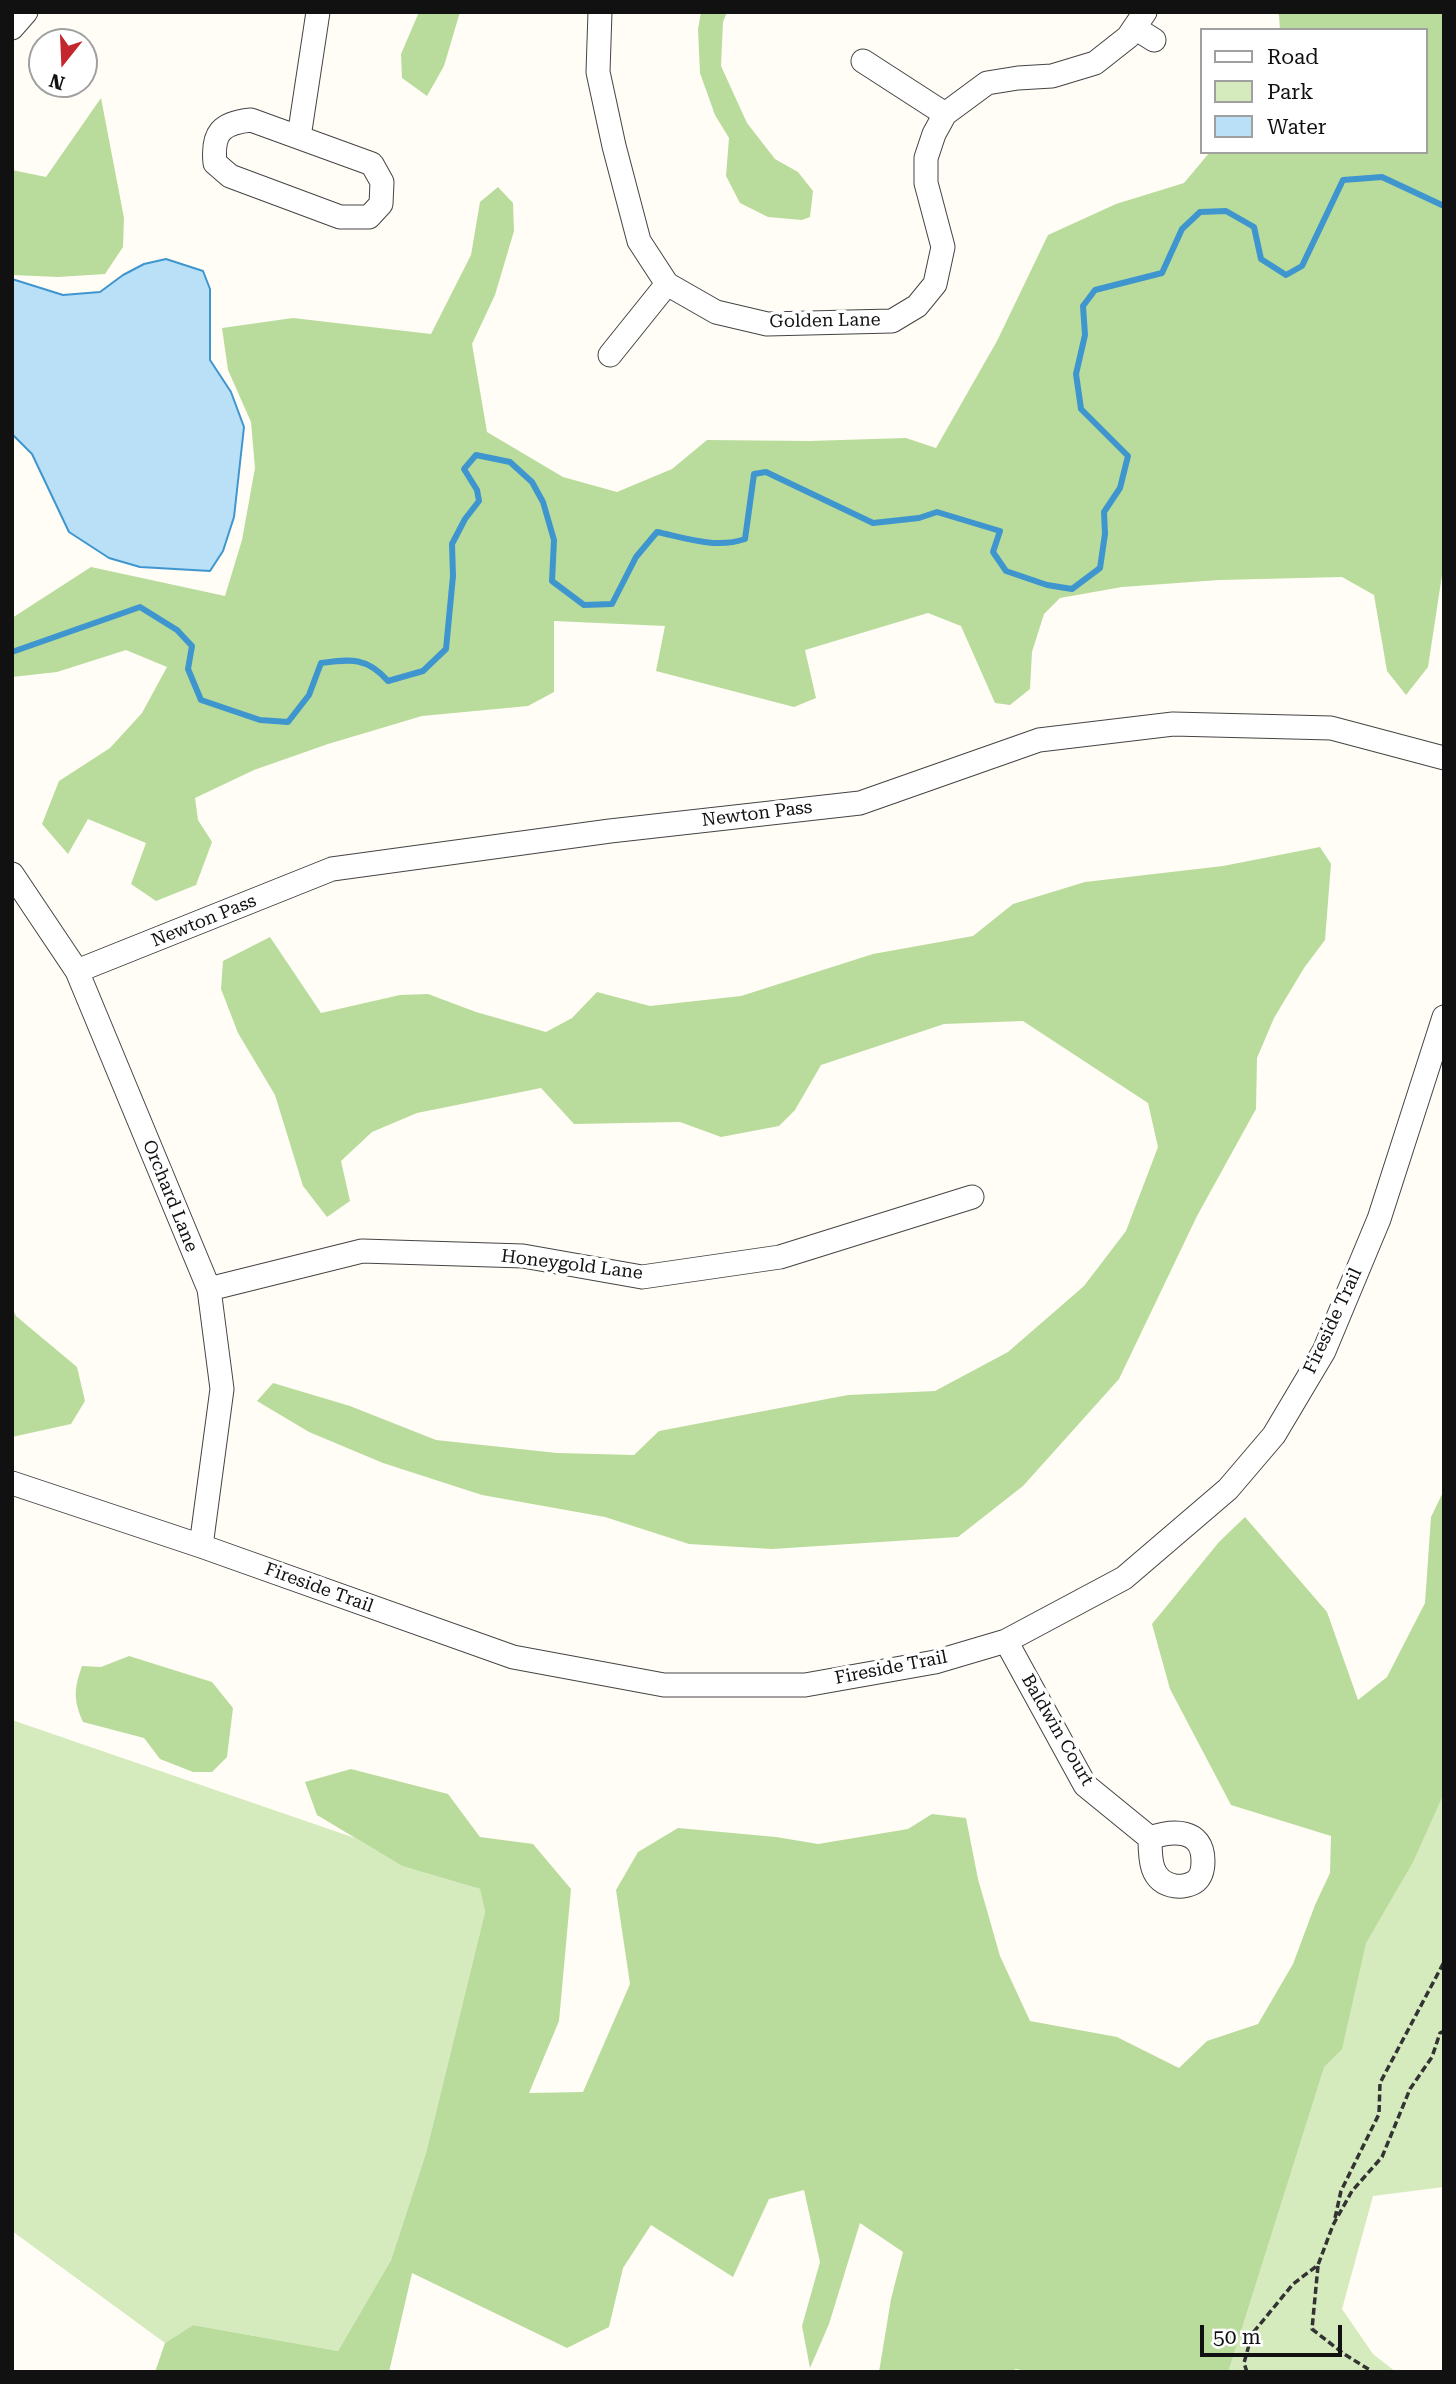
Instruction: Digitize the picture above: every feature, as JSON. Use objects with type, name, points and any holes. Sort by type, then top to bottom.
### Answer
[{"type":"street","points":[[12,28],[26,12]]},
{"type":"street","points":[[299,137],[318,12]]},
{"type":"street","name":"Golden Lane","points":[[600,12],[598,72],[639,241],[667,284],[716,312],[768,324],[892,321],[917,306],[935,284],[943,247],[926,183],[926,158],[934,134],[945,114],[987,83],[1052,76],[1095,63],[1144,27]]},
{"type":"street","points":[[863,61],[945,114]]},
{"type":"street","points":[[251,120],[299,137],[372,164],[382,182],[381,204],[369,217],[340,217],[230,176],[215,163],[213,145],[221,130],[234,122],[251,120]]},
{"type":"street","points":[[610,355],[667,284]]},
{"type":"street","name":"Newton Pass","points":[[77,971],[332,869],[610,831],[860,803],[1039,740],[1173,724],[1331,728],[1444,758]]},
{"type":"street","name":"Orchard Lane","points":[[12,874],[77,971],[209,1289],[222,1389],[201,1546]]},
{"type":"street","name":"Fireside Trail","points":[[12,1483],[201,1546],[513,1657],[664,1685],[805,1685],[935,1662],[1006,1641],[1124,1578],[1228,1489],[1274,1434],[1324,1351],[1374,1231],[1444,1017]]},
{"type":"street","name":"Honeygold Lane","points":[[209,1289],[362,1251],[523,1256],[642,1277],[780,1257],[972,1197]]},
{"type":"street","name":"Baldwin Court","points":[[1006,1641],[1085,1786],[1150,1838]]},
{"type":"path","points":[[1373,2372],[1312,2329],[1318,2265],[1333,2225],[1341,2191],[1379,2114],[1380,2083],[1444,1962]]},
{"type":"path","points":[[1333,2225],[1352,2191],[1382,2157],[1410,2089],[1432,2057],[1440,2033],[1444,2031]]},
{"type":"path","points":[[1247,2372],[1244,2363],[1252,2334],[1293,2284],[1318,2265]]},
{"type":"green space","points":[[419,12],[460,12],[444,66],[427,96],[402,78],[401,54]]},
{"type":"green space","points":[[701,12],[727,12],[723,22],[721,66],[747,123],[775,159],[798,172],[813,191],[810,217],[802,220],[768,217],[740,203],[726,176],[729,138],[715,115],[700,73],[698,29]]},
{"type":"green space","points":[[1276,12],[1444,12],[1444,562],[1428,667],[1406,695],[1387,671],[1374,595],[1342,577],[1219,580],[1122,587],[1060,598],[1044,614],[1032,652],[1030,689],[1010,705],[995,703],[961,626],[928,613],[805,650],[816,698],[794,707],[656,671],[665,626],[554,621],[554,692],[528,706],[422,716],[328,744],[254,770],[195,798],[198,820],[212,842],[196,885],[156,901],[131,884],[146,843],[88,819],[68,854],[42,824],[59,781],[110,748],[142,713],[167,667],[126,650],[57,672],[12,677],[12,618],[91,567],[225,596],[242,540],[255,468],[251,422],[228,370],[222,328],[293,318],[431,334],[471,255],[480,202],[498,187],[513,203],[514,231],[495,295],[472,344],[487,432],[563,477],[617,492],[672,469],[707,440],[906,438],[936,448],[997,341],[1048,235],[1116,204],[1184,183],[1208,154],[1428,154],[1428,28],[1280,28],[1279,15]]},
{"type":"green space","points":[[101,98],[124,218],[123,247],[105,274],[58,277],[12,275],[12,170],[46,177]]},
{"type":"green space","points":[[1320,847],[1331,864],[1325,940],[1304,968],[1274,1018],[1257,1058],[1256,1109],[1197,1216],[1119,1379],[1023,1486],[958,1537],[772,1549],[689,1544],[605,1517],[482,1495],[383,1463],[309,1432],[257,1401],[273,1383],[350,1406],[436,1440],[557,1453],[634,1455],[659,1431],[848,1395],[935,1391],[1008,1352],[1084,1286],[1126,1231],[1158,1147],[1148,1103],[1023,1021],[944,1024],[821,1065],[795,1110],[779,1126],[721,1137],[680,1122],[574,1124],[541,1088],[417,1113],[372,1132],[341,1161],[350,1201],[327,1217],[303,1186],[275,1095],[238,1033],[221,989],[223,961],[270,937],[321,1013],[400,995],[428,994],[476,1012],[546,1032],[572,1018],[597,992],[650,1006],[741,996],[873,954],[973,936],[1013,904],[1085,882],[1223,866]]},
{"type":"green space","points":[[12,1308],[16,1316],[77,1367],[85,1401],[71,1424],[12,1437]]},
{"type":"green space","points":[[1444,1490],[1444,1793],[1413,1862],[1366,1943],[1342,2049],[1324,2067],[1228,2372],[1034,2372],[1015,2369],[1014,2372],[879,2372],[891,2299],[903,2252],[860,2223],[829,2324],[810,2368],[802,2326],[820,2262],[804,2190],[769,2199],[733,2277],[651,2225],[623,2268],[609,2327],[567,2348],[412,2273],[389,2372],[155,2372],[165,2343],[193,2325],[338,2351],[391,2260],[426,2153],[485,1912],[480,1889],[402,1866],[317,1815],[305,1782],[351,1769],[448,1794],[480,1837],[533,1844],[571,1889],[559,2021],[529,2093],[583,2092],[630,1984],[616,1890],[638,1852],[678,1828],[776,1837],[818,1844],[908,1829],[932,1814],[966,1818],[978,1879],[1000,1956],[1030,2021],[1117,2037],[1179,2068],[1207,2041],[1258,2024],[1293,1964],[1330,1873],[1331,1836],[1231,1805],[1170,1689],[1152,1624],[1219,1542],[1245,1517],[1327,1612],[1358,1700],[1387,1677],[1425,1603],[1431,1517]]},
{"type":"green space","points":[[1444,1634],[1444,2187],[1373,2196],[1342,2309],[1373,2354],[1396,2372],[1216,2372]]},
{"type":"green space","points":[[129,1656],[212,1682],[233,1708],[227,1757],[212,1772],[193,1772],[160,1759],[144,1738],[83,1722],[76,1694],[82,1666],[101,1667]]},
{"type":"green space","points":[[12,1720],[355,1838],[402,1866],[480,1889],[485,1912],[426,2153],[391,2260],[338,2351],[193,2325],[165,2343],[12,2231]]},
{"type":"water","points":[[166,259],[203,271],[210,289],[210,360],[231,392],[244,427],[234,517],[223,551],[210,571],[140,567],[109,558],[69,532],[32,454],[12,434],[12,279],[63,295],[100,292],[144,264]]},
{"type":"waterway","points":[[12,652],[140,607],[177,630],[192,646],[188,669],[201,700],[260,720],[288,722],[309,695],[321,663],[358,662],[373,668],[388,681],[423,671],[446,649],[453,576],[452,544],[465,519],[479,501],[477,490],[464,469],[476,455],[510,462],[532,482],[543,502],[554,540],[552,581],[584,605],[612,604],[636,557],[657,532],[712,543],[745,539],[754,474],[766,472],[873,523],[919,518],[937,512],[1000,531],[993,552],[1006,571],[1047,585],[1072,589],[1100,568],[1105,534],[1104,512],[1120,488],[1128,456],[1081,409],[1076,374],[1085,335],[1083,306],[1095,290],[1162,273],[1182,229],[1200,212],[1226,211],[1254,227],[1261,259],[1286,275],[1302,266],[1343,180],[1382,177],[1444,206]]}]
